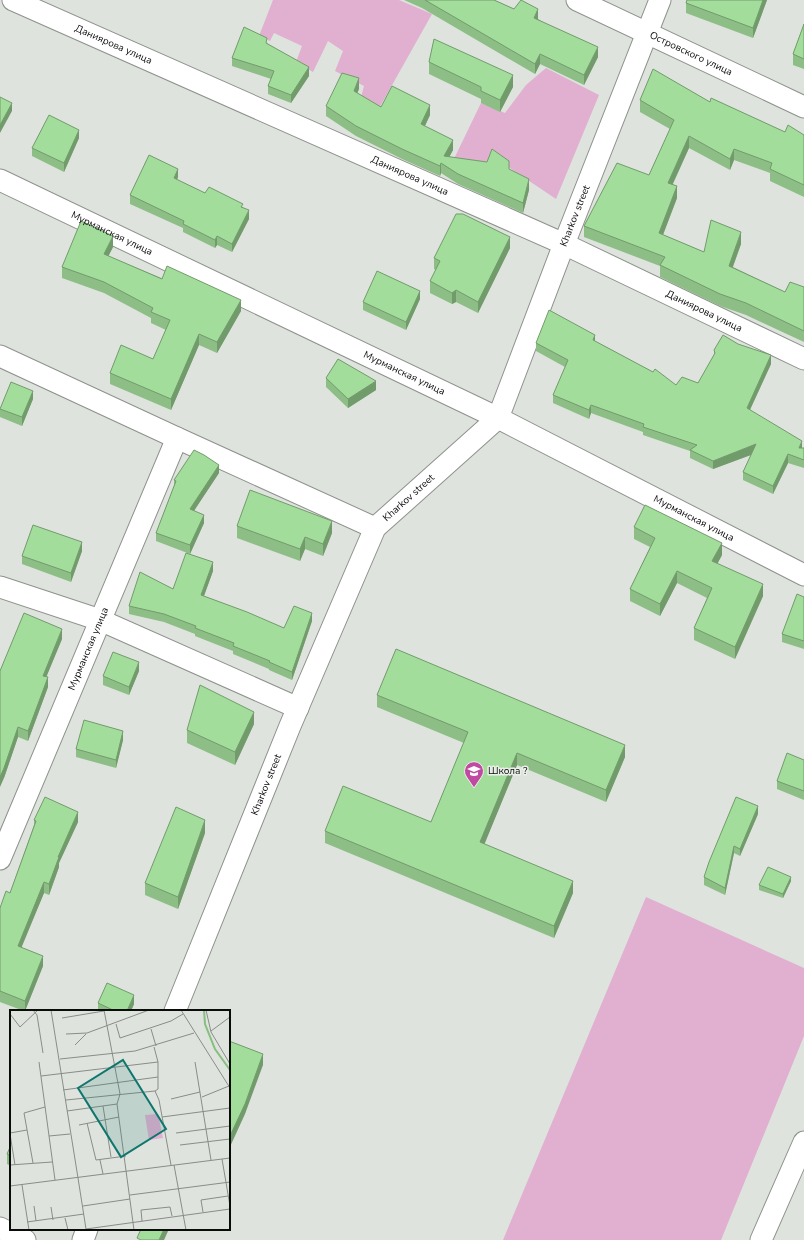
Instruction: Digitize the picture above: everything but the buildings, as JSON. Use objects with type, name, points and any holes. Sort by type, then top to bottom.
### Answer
[{"type":"street","name":"Даниярова улица","points":[[13,0],[564,244],[804,359]]},
{"type":"street","name":"Островского улица","points":[[577,0],[804,107]]},
{"type":"street","name":"Kharkov street","points":[[175,1010],[298,708],[375,528],[498,418],[564,244],[660,0]]},
{"type":"street","name":"Мурманская улица","points":[[0,180],[498,418],[804,576]]},
{"type":"street","points":[[0,356],[375,528]]},
{"type":"street","name":"Мурманская улица","points":[[0,859],[177,438]]},
{"type":"street","points":[[0,587],[100,620],[298,708]]},
{"type":"street","points":[[761,1240],[804,1142]]},
{"type":"street","points":[[0,1228],[25,1240]]},
{"type":"street","points":[[83,1240],[87,1230]]},
{"type":"shaded area","points":[[273,0],[399,0],[432,14],[378,110],[360,101],[364,86],[335,71],[343,51],[328,41],[313,72],[296,62],[302,46],[274,33],[270,41],[259,36]]},
{"type":"shaded area","points":[[546,68],[599,95],[556,199],[495,158],[474,166],[452,163],[481,103],[505,113],[526,85]]},
{"type":"shaded area","points":[[646,897],[804,968],[804,1036],[721,1240],[503,1240]]},
{"type":"place","name":"Школа ?","points":[[474,788]]}]
